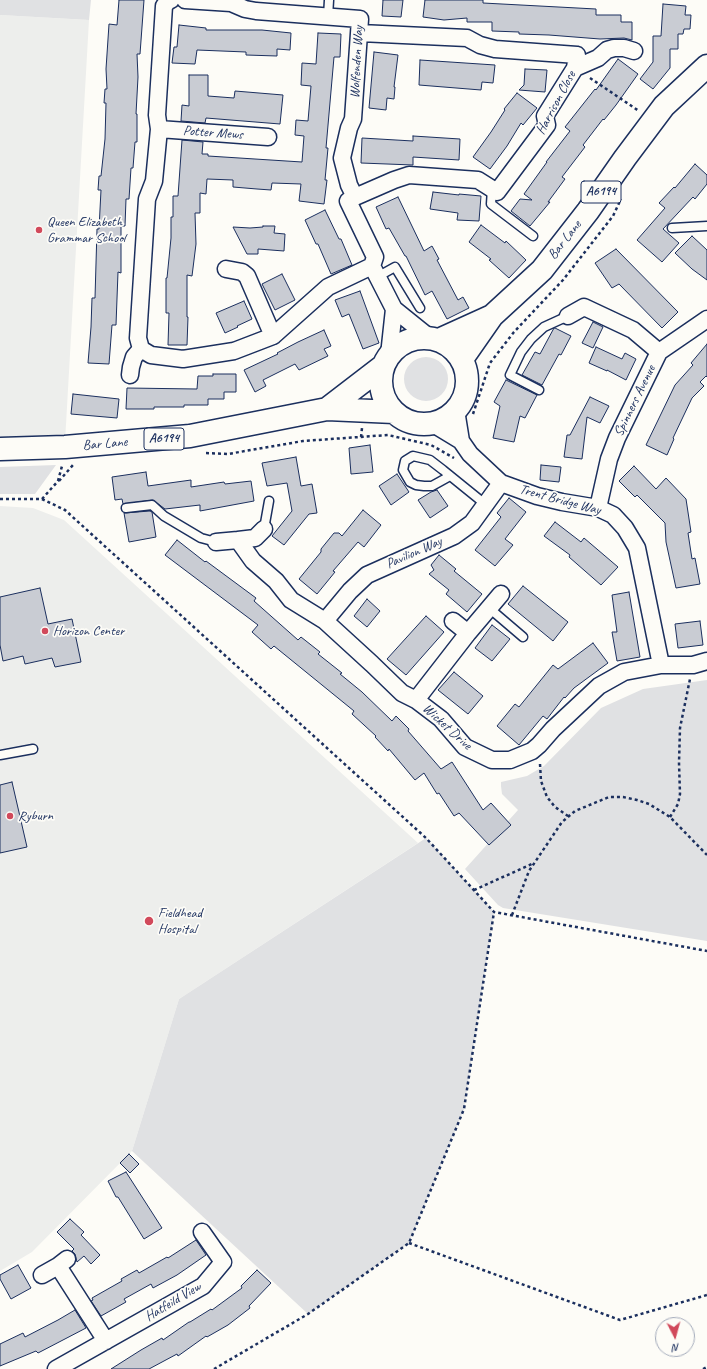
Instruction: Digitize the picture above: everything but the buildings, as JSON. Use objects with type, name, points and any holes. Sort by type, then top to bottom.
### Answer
[{"type":"main road","name":"Bar Lane","points":[[462,359],[492,316],[542,270],[588,212],[664,106],[707,66]]},
{"type":"main road","name":"Bar Lane","points":[[434,339],[492,316]]},
{"type":"main road","name":"A6194","points":[[432,424],[411,422],[394,412],[386,402],[382,390],[381,378],[386,361],[398,346],[409,340],[421,338],[434,339]]},
{"type":"main road","points":[[432,424],[446,419],[456,410],[464,399],[467,386],[467,372],[462,359],[451,347],[434,339]]},
{"type":"main road","name":"Bar Lane","points":[[327,409],[386,361]]},
{"type":"main road","name":"Bar Lane","points":[[0,449],[71,454],[190,436],[327,409],[394,412]]},
{"type":"street","points":[[169,0],[164,6],[157,115],[159,129],[154,181],[147,199],[138,338],[141,349],[151,355],[183,359],[234,351],[273,336],[328,287],[374,272]]},
{"type":"street","name":"Wolfenden Way","points":[[185,0],[231,2],[245,10],[360,19],[353,119],[342,158],[348,185],[355,197]]},
{"type":"street","name":"Harrison Close","points":[[360,34],[467,38],[480,45],[495,49],[577,55],[575,68],[546,116],[547,125],[497,192],[492,189]]},
{"type":"street","name":"Harrison Close","points":[[575,68],[598,58],[607,50],[624,48],[634,51]]},
{"type":"street","name":"Potter Mews","points":[[159,129],[268,137]]},
{"type":"street","points":[[434,339],[394,309],[374,272],[375,257],[348,201],[394,180],[409,175],[478,180],[492,189]]},
{"type":"street","points":[[226,269],[242,272],[247,276],[273,336]]},
{"type":"street","points":[[568,316],[584,307],[633,330],[659,352]]},
{"type":"street","points":[[386,361],[394,309]]},
{"type":"street","name":"Spinners Avenue","points":[[598,508],[609,459],[617,438],[659,352],[707,320]]},
{"type":"street","points":[[130,375],[134,358],[141,349]]},
{"type":"street","name":"Trent Bridge Way","points":[[456,410],[461,441]]},
{"type":"street","name":"Trent Bridge Way","points":[[432,424],[461,441],[470,454],[501,483],[550,499],[598,508],[613,515],[625,528],[638,548],[661,665]]},
{"type":"street","name":"Pavilion Way","points":[[325,621],[350,591],[367,575],[454,536],[472,523],[501,483]]},
{"type":"street","points":[[216,542],[255,538],[264,529]]},
{"type":"street","name":"Wicket Drive","points":[[238,540],[253,561],[276,581],[291,600],[325,621],[402,693],[416,700],[441,719],[465,747],[492,760],[510,760],[532,751],[553,728],[599,686],[624,672],[661,665],[700,663]]},
{"type":"street","points":[[416,700],[468,633],[501,594]]},
{"type":"street","points":[[453,621],[468,633]]},
{"type":"street","name":"Hatfeild View","points":[[56,1369],[204,1286],[223,1262],[202,1232]]},
{"type":"street","points":[[42,1275],[63,1263],[106,1341]]},
{"type":"lane","points":[[328,17],[329,0]]},
{"type":"lane","points":[[492,189],[491,204],[532,236]]},
{"type":"lane","points":[[672,228],[707,226]]},
{"type":"lane","points":[[374,272],[395,267],[420,308]]},
{"type":"lane","points":[[539,390],[510,375],[520,352],[531,339],[544,327],[568,316]]},
{"type":"lane","points":[[450,476],[432,486],[416,485],[410,482],[406,477],[404,470],[405,461],[413,456],[430,460],[486,504]]},
{"type":"lane","points":[[264,529],[269,501]]},
{"type":"lane","points":[[126,508],[152,505],[164,516],[200,538],[216,542]]},
{"type":"lane","points":[[489,608],[524,637]]},
{"type":"lane","points":[[0,755],[33,749]]},
{"type":"path","points":[[575,68],[652,121]]},
{"type":"path","points":[[42,499],[58,481],[71,454]]},
{"type":"path","points":[[58,481],[71,454]]},
{"type":"path","points":[[0,500],[42,499],[65,510],[426,838],[494,912],[707,951]]},
{"type":"path","points":[[670,817],[678,804],[680,794],[679,756],[682,716],[689,690],[700,663]]},
{"type":"path","points":[[539,745],[540,774],[544,791],[555,807],[568,816]]},
{"type":"path","points":[[512,915],[528,871],[558,828],[568,816],[592,803],[609,797],[637,800],[649,804],[670,817],[707,855]]},
{"type":"path","points":[[474,890],[533,864]]},
{"type":"path","points":[[214,1369],[308,1314],[409,1243],[464,1109],[494,912]]},
{"type":"path","points":[[409,1243],[620,1320],[707,1295]]},
{"type":"path","points":[[703,1369],[707,1367]]},
{"type":"shaded area","points":[[0,0],[91,0],[89,20],[0,15]]},
{"type":"shaded area","name":"Queen Elizabeth Grammar School","points":[[0,15],[89,20],[65,442],[0,439]]},
{"type":"shaded area","points":[[422,357],[430,357],[442,363],[448,375],[448,383],[442,395],[430,401],[422,401],[410,395],[404,383],[404,375],[410,363]]},
{"type":"shaded area","points":[[56,465],[35,494],[0,494],[0,467]]},
{"type":"shaded area","name":"Fieldhead Hospital","points":[[0,506],[33,508],[64,520],[418,843],[179,999],[132,1151],[32,1252],[0,1271]]},
{"type":"shaded area","points":[[707,680],[707,941],[503,908],[498,905],[465,869],[518,810],[502,794],[501,782],[527,776],[544,766],[601,708],[643,689]]},
{"type":"shaded area","points":[[426,838],[494,912],[464,1109],[409,1243],[308,1314],[132,1151],[179,999]]},
{"type":"place","name":"Queen Elizabeth Grammar School","points":[[39,230]]},
{"type":"place","name":"Horizon Center","points":[[45,631]]},
{"type":"place","name":"Ryburn","points":[[10,816]]},
{"type":"place","name":"Fieldhead Hospital","points":[[149,921]]}]
